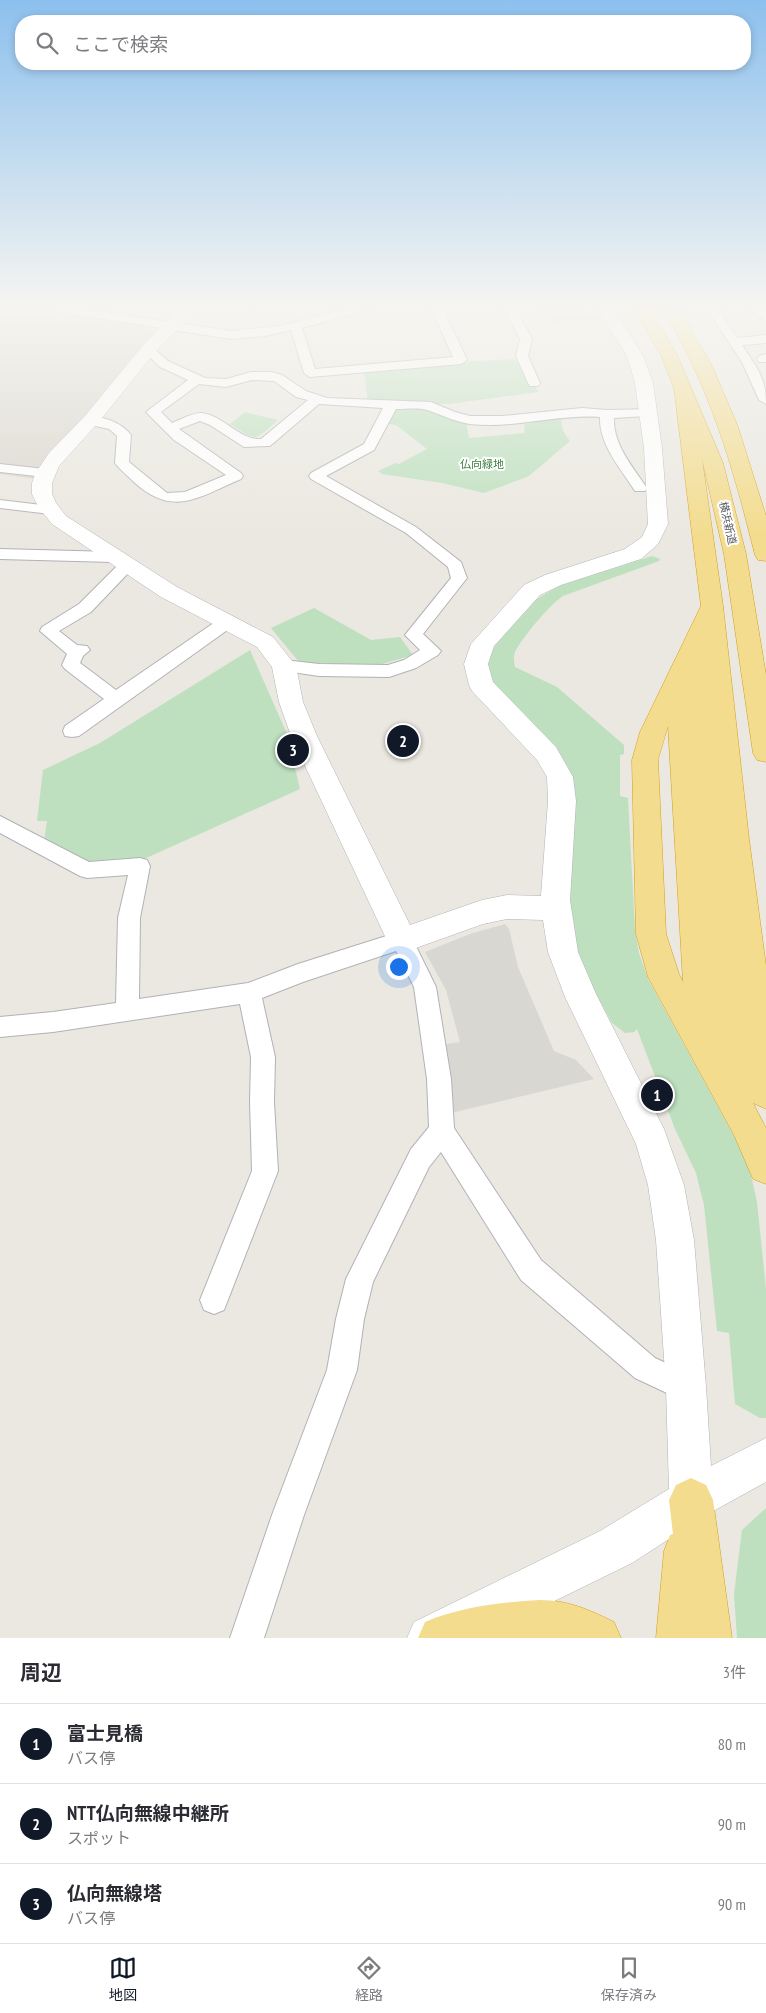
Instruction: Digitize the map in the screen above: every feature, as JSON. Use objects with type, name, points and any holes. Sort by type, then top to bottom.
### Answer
[{"type":"highway","points":[[682,384],[712,606],[735,839],[766,1093]]},
{"type":"highway","name":"横浜新道","points":[[682,384],[713,463],[724,504],[735,554],[766,753]]},
{"type":"highway","points":[[713,384],[719,398],[753,505],[766,555]]},
{"type":"highway","points":[[718,384],[734,409],[759,466]]},
{"type":"highway","points":[[712,606],[653,732],[645,760],[651,934],[664,977],[738,1109],[766,1167]]},
{"type":"highway","points":[[695,644],[738,1109]]},
{"type":"highway","points":[[678,682],[704,1048]]},
{"type":"highway","points":[[679,1638],[709,1490]]},
{"type":"highway","points":[[709,1490],[710,1638]]},
{"type":"highway","points":[[441,1638],[534,1624],[555,1623],[578,1628],[598,1638]]},
{"type":"street","points":[[119,384],[91,421],[45,473],[42,494],[50,510],[59,520],[169,592],[265,642],[284,666],[291,702],[304,736],[425,987],[439,1079],[442,1131],[531,1270],[645,1368],[686,1387]]},
{"type":"street","points":[[91,421],[114,426],[124,435],[122,463],[162,496],[175,498],[202,491],[236,476],[180,437],[153,412],[191,384]]},
{"type":"street","points":[[287,384],[301,394],[326,402],[391,406],[431,406],[450,416],[470,420],[502,420],[582,412],[607,414],[647,412]]},
{"type":"street","points":[[644,384],[653,448],[646,494]]},
{"type":"street","points":[[763,384],[766,400]]},
{"type":"street","points":[[170,428],[200,417],[215,422],[249,444],[265,443],[317,399]]},
{"type":"street","points":[[284,666],[319,670],[389,671],[410,664],[432,651],[413,635],[459,578],[455,565],[411,530],[316,476],[369,448],[391,406]]},
{"type":"street","points":[[607,414],[606,422],[610,440],[646,494],[658,524],[651,540],[633,554],[553,580],[532,590],[483,644],[476,664],[481,685],[548,754],[560,777],[562,801],[555,900],[563,952],[582,997],[652,1140],[666,1185],[675,1240],[686,1387],[709,1490]]},
{"type":"street","points":[[0,468],[45,473]]},
{"type":"street","points":[[0,504],[50,510]]},
{"type":"street","points":[[0,554],[120,561]]},
{"type":"street","points":[[116,699],[71,665],[78,652],[48,631],[85,608],[120,561]]},
{"type":"street","points":[[72,731],[227,622]]},
{"type":"street","points":[[0,824],[87,870],[140,866],[129,918],[128,1011]]},
{"type":"street","points":[[0,1027],[53,1022],[249,993],[298,974],[482,912],[506,907],[556,909]]},
{"type":"street","points":[[214,1300],[265,1171],[262,1102],[263,1056],[249,993]]},
{"type":"street","points":[[247,1638],[288,1516],[342,1370],[350,1319],[360,1278],[420,1158],[442,1131]]},
{"type":"street","points":[[430,1638],[616,1546],[709,1490],[766,1459]]},
{"type":"shaded area","points":[[0,384],[112,384],[82,421],[40,466],[34,479],[0,474]]},
{"type":"shaded area","points":[[505,924],[509,929],[518,967],[554,1051],[576,1060],[594,1079],[447,1114],[440,1045],[460,1042],[446,990],[425,952],[470,934]]},
{"type":"green space","points":[[366,384],[534,384],[539,392],[449,404],[368,403]]},
{"type":"green space","name":"仏向緑地","points":[[392,408],[427,409],[446,418],[466,422],[469,438],[525,433],[524,425],[560,415],[563,431],[570,441],[529,476],[484,493],[442,483],[382,474],[378,471],[396,463],[399,464],[427,449],[396,425],[388,424]]},
{"type":"green space","points":[[245,412],[278,420],[255,437],[230,424]]},
{"type":"green space","points":[[652,556],[660,559],[659,561],[563,596],[544,613],[523,639],[515,652],[514,661],[515,667],[557,687],[624,745],[624,754],[620,755],[620,796],[628,798],[635,930],[639,953],[648,979],[748,1162],[757,1202],[766,1289],[766,1418],[760,1418],[735,1404],[729,1333],[717,1331],[704,1205],[696,1173],[675,1129],[637,1029],[634,1032],[625,1033],[612,1023],[586,976],[573,937],[569,898],[573,805],[489,678],[487,663],[492,649],[535,600],[559,586]]},
{"type":"green space","points":[[314,608],[371,640],[400,637],[413,655],[372,667],[299,662],[271,628]]},
{"type":"green space","points":[[250,650],[287,734],[300,789],[135,863],[88,865],[44,841],[47,821],[37,821],[43,770],[100,743]]},
{"type":"green space","points":[[766,1508],[766,1638],[737,1638],[734,1594],[742,1530]]},
{"type":"place","name":"NTT仏向無線中継所","points":[[403,741]]},
{"type":"place","name":"仏向無線塔","points":[[293,750]]},
{"type":"place","name":"富士見橋","points":[[657,1095]]}]
